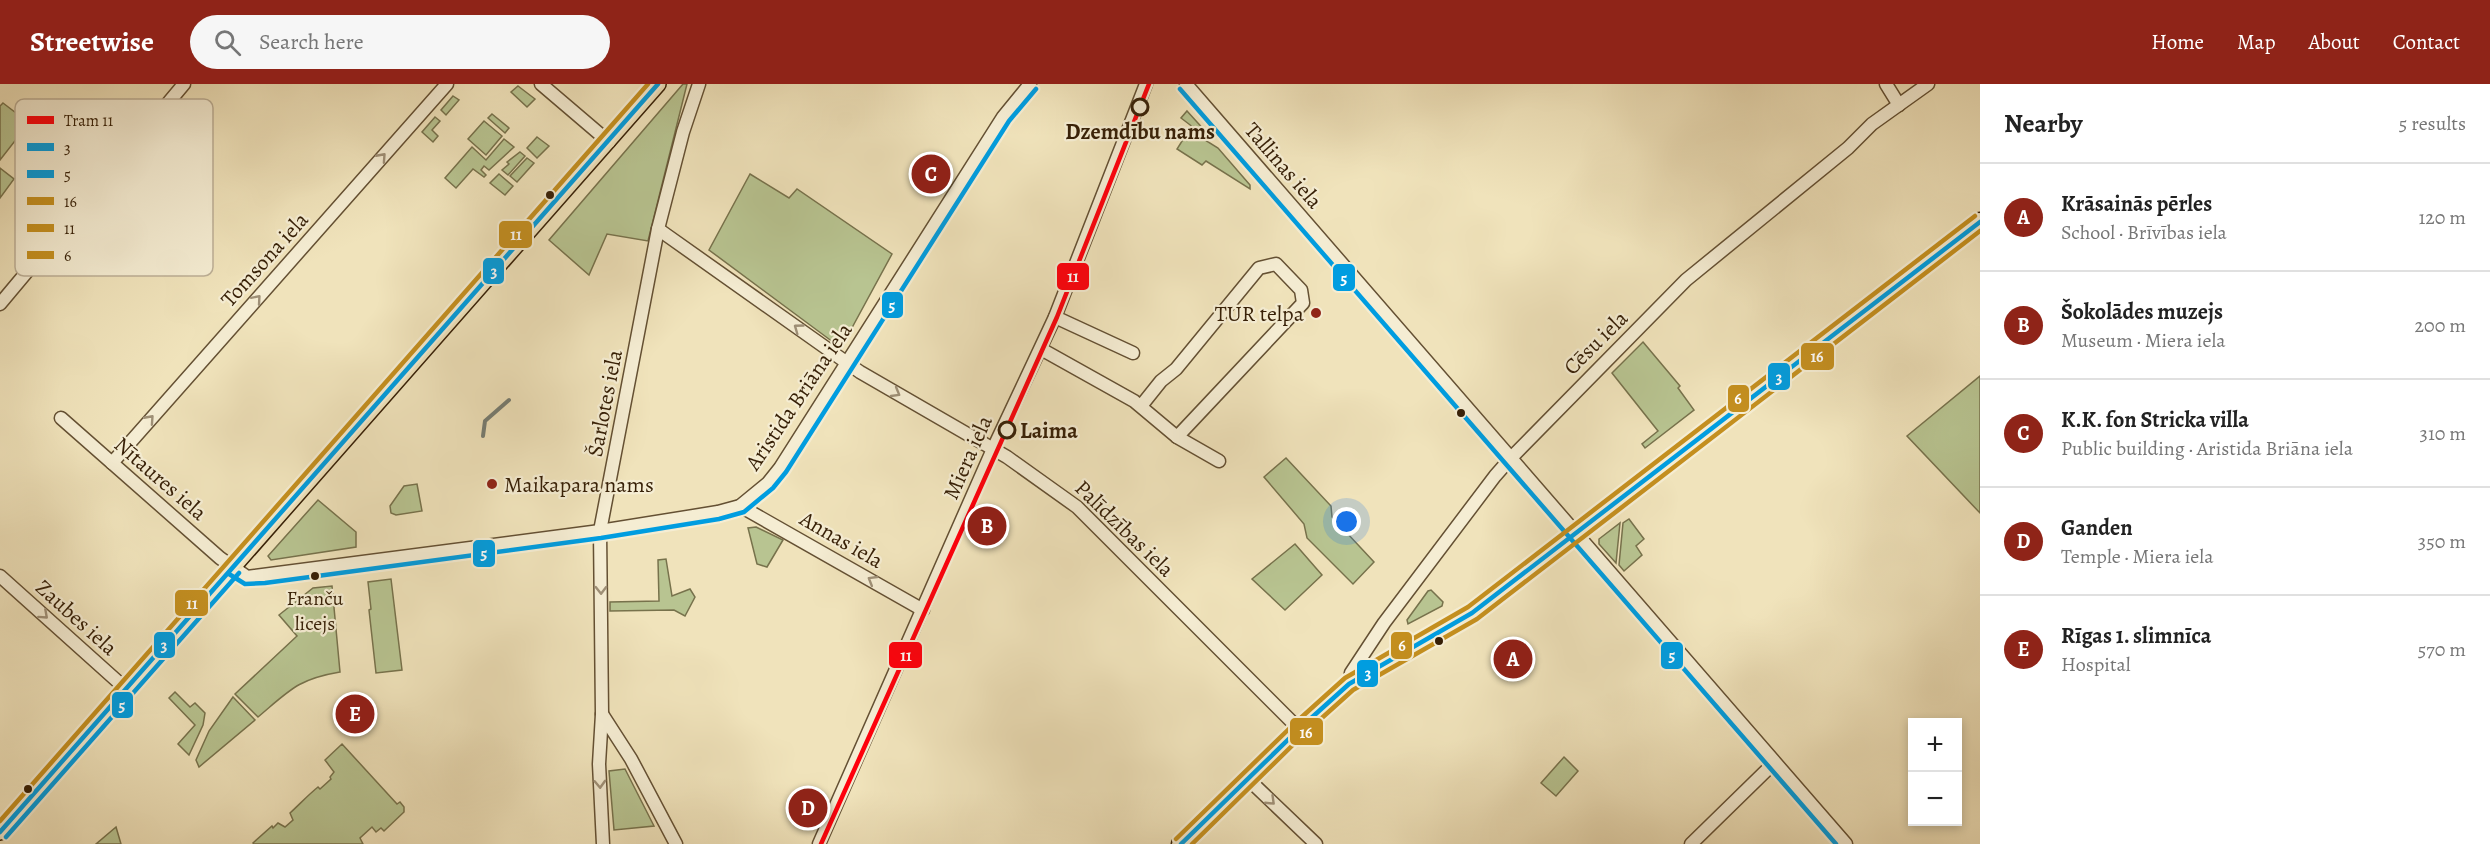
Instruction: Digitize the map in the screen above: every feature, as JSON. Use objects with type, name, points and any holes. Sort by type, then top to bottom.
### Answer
[{"type":"highway","points":[[1181,844],[1299,729],[1349,684],[1472,613],[1980,222]]},
{"type":"main road","points":[[0,832],[658,84]]},
{"type":"street","points":[[171,99],[184,84]]},
{"type":"street","name":"Tomsona iela","points":[[112,463],[447,84]]},
{"type":"street","points":[[542,84],[609,142]]},
{"type":"street","name":"Šarlotes iela","points":[[603,844],[599,764],[602,714],[600,531],[658,229],[683,132],[699,84]]},
{"type":"street","name":"Aristida Briāna iela","points":[[233,568],[247,577],[264,576],[600,531],[740,506],[768,483],[780,468],[1003,117],[1030,84]]},
{"type":"street","name":"Miera iela","points":[[819,844],[993,449],[1041,349],[1146,84]]},
{"type":"street","name":"Tallinas iela","points":[[1186,84],[1846,844]]},
{"type":"street","points":[[1887,84],[1899,105]]},
{"type":"street","name":"Cēsu iela","points":[[1349,684],[1352,673],[1384,623],[1510,459],[1686,280],[1848,148],[1872,124],[1928,84]]},
{"type":"street","name":"Palīdzības iela","points":[[658,229],[846,362],[993,449],[1077,507],[1299,729]]},
{"type":"street","points":[[1141,406],[1161,381],[1176,369],[1259,268],[1276,264],[1301,290],[1303,303],[1177,437]]},
{"type":"street","points":[[0,304],[23,276]]},
{"type":"street","points":[[1055,316],[1133,353]]},
{"type":"street","points":[[1041,349],[1141,406],[1177,437],[1219,461]]},
{"type":"street","name":"Nītaures iela","points":[[61,418],[233,568]]},
{"type":"street","name":"Annas iela","points":[[740,506],[923,610]]},
{"type":"street","name":"Zaubes iela","points":[[0,576],[126,689]]},
{"type":"street","points":[[602,714],[631,759],[676,844]]},
{"type":"street","points":[[1691,844],[1774,763]]},
{"type":"street","points":[[1248,779],[1316,844]]},
{"type":"green space","points":[[683,84],[687,84],[648,241],[607,234],[589,275],[549,240]]},
{"type":"green space","points":[[518,86],[535,99],[527,107],[511,92]]},
{"type":"green space","points":[[453,96],[459,100],[446,115],[441,110]]},
{"type":"green space","points":[[3,103],[15,112],[15,141],[0,160],[0,106]]},
{"type":"green space","points":[[1187,111],[1207,133],[1202,134],[1181,118]]},
{"type":"green space","points":[[492,114],[509,128],[505,133],[488,118]]},
{"type":"green space","points":[[435,117],[440,121],[432,130],[438,136],[433,142],[422,132]]},
{"type":"green space","points":[[484,121],[502,136],[486,155],[468,139]]},
{"type":"green space","points":[[1189,130],[1218,148],[1250,185],[1250,189],[1206,161],[1202,165],[1177,149]]},
{"type":"green space","points":[[537,137],[549,146],[537,158],[527,148]]},
{"type":"green space","points":[[504,139],[514,147],[489,170],[484,166],[481,170],[486,175],[484,177],[473,169],[456,188],[445,178],[472,147],[486,160]]},
{"type":"green space","points":[[520,152],[525,156],[508,175],[502,170],[509,164],[507,162]]},
{"type":"green space","points":[[527,158],[534,163],[517,182],[510,176]]},
{"type":"green space","points":[[0,168],[14,179],[0,198]]},
{"type":"green space","points":[[499,174],[513,186],[505,195],[490,183]]},
{"type":"green space","points":[[750,174],[789,198],[797,189],[892,254],[841,348],[709,250]]},
{"type":"green space","points":[[1643,342],[1680,386],[1678,388],[1694,410],[1645,448],[1642,444],[1658,431],[1612,373]]},
{"type":"green space","points":[[1980,376],[1980,513],[1907,436]]},
{"type":"green space","points":[[1286,458],[1331,506],[1332,517],[1374,562],[1353,584],[1307,538],[1304,524],[1264,477]]},
{"type":"green space","points":[[417,484],[422,511],[396,515],[391,513],[390,506],[404,486]]},
{"type":"green space","points":[[318,500],[356,532],[356,547],[271,560],[268,556]]},
{"type":"green space","points":[[1629,519],[1644,539],[1636,546],[1642,555],[1624,571],[1619,565],[1623,523]]},
{"type":"green space","points":[[1620,523],[1616,563],[1599,544],[1599,539]]},
{"type":"green space","points":[[756,527],[783,540],[767,567],[757,564],[748,528]]},
{"type":"green space","points":[[1295,544],[1322,575],[1285,610],[1252,579]]},
{"type":"green space","points":[[666,559],[672,596],[690,589],[695,597],[685,616],[674,610],[610,611],[610,602],[659,601],[658,560]]},
{"type":"green space","points":[[391,579],[402,670],[376,673],[368,582]]},
{"type":"green space","points":[[332,586],[340,672],[304,682],[258,717],[235,694],[297,636],[279,615],[313,588]]},
{"type":"green space","points":[[1431,590],[1443,602],[1442,606],[1408,624],[1407,620]]},
{"type":"green space","points":[[175,692],[190,707],[195,703],[205,713],[203,725],[189,755],[178,744],[195,725],[169,698]]},
{"type":"green space","points":[[233,697],[255,720],[199,767],[196,760],[209,731]]},
{"type":"green space","points":[[342,744],[397,804],[400,802],[404,807],[404,812],[384,831],[381,828],[376,832],[372,827],[360,838],[363,844],[254,844],[272,826],[273,828],[278,823],[285,827],[293,820],[290,813],[318,787],[320,789],[331,779],[334,772],[325,760]]},
{"type":"green space","points":[[1564,757],[1578,771],[1556,796],[1541,783]]},
{"type":"green space","points":[[625,769],[654,826],[614,830],[609,771]]},
{"type":"green space","points":[[116,827],[121,844],[96,844]]},
{"type":"waterway","points":[[483,436],[485,421],[509,400]]},
{"type":"tram line","name":"11","points":[[821,844],[1057,317],[1149,84]]},
{"type":"transit line","name":"11","points":[[0,821],[648,84]]},
{"type":"transit line","name":"3","points":[[0,832],[658,84]]},
{"type":"transit line","name":"5","points":[[229,574],[245,584],[265,583],[601,538],[719,519],[744,512],[773,488],[786,472],[1009,121],[1036,89]]},
{"type":"transit line","name":"5","points":[[1180,89],[1836,844]]},
{"type":"transit line","name":"6","points":[[1176,839],[1294,724],[1345,678],[1468,607],[1975,216]]},
{"type":"transit line","name":"3","points":[[1181,844],[1299,729],[1349,684],[1472,613],[1980,222]]},
{"type":"transit line","name":"16","points":[[1192,844],[1304,734],[1353,690],[1477,619],[1980,231]]},
{"type":"transit line","name":"5","points":[[6,837],[239,573]]},
{"type":"place","name":"Dzemdību nams","points":[[1140,107]]},
{"type":"place","name":"K.K. fon Stricka villa","points":[[931,174]]},
{"type":"place","name":"TUR telpa","points":[[1316,313]]},
{"type":"place","name":"Laima","points":[[1007,430]]},
{"type":"place","name":"Maikapara nams","points":[[492,484]]},
{"type":"place","name":"Šokolādes muzejs","points":[[987,526]]},
{"type":"place","name":"Franču licejs","points":[[315,576]]},
{"type":"place","name":"Krāsainās pērles","points":[[1513,659]]},
{"type":"place","name":"Rīgas 1. slimnīca","points":[[355,714]]},
{"type":"place","name":"Ganden","points":[[808,808]]}]
